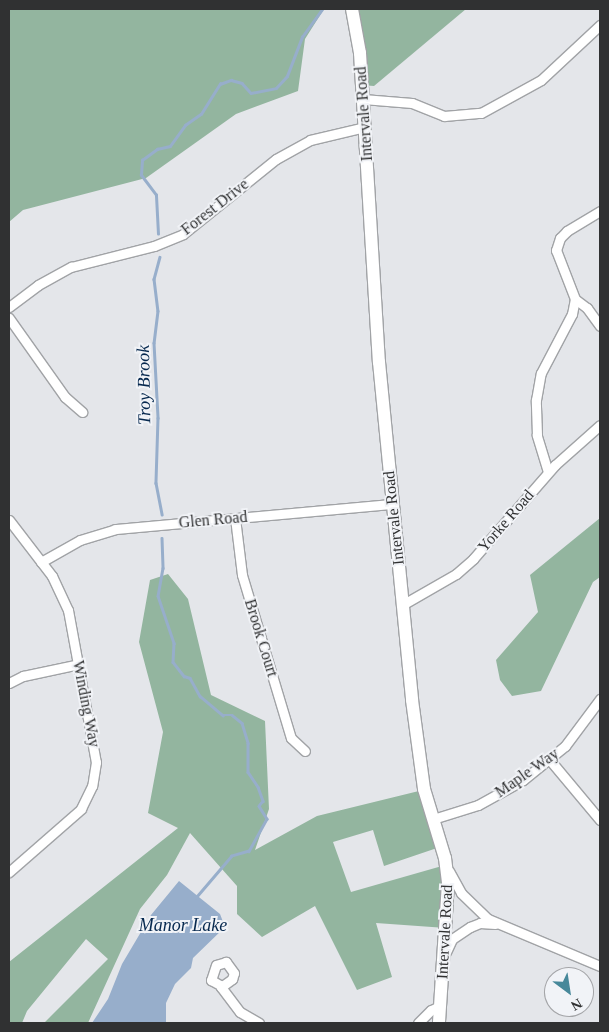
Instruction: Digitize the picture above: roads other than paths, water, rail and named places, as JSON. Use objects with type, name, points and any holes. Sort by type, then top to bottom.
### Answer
[{"type":"street","name":"Intervale Road","points":[[352,9],[357,28],[363,99],[379,362],[402,605],[421,772],[445,858],[449,904],[439,1023]]},
{"type":"street","points":[[363,99],[412,103],[444,116],[481,113],[541,80],[600,25]]},
{"type":"street","name":"Forest Drive","points":[[9,307],[38,285],[72,267],[154,246],[183,234],[276,160],[304,143],[328,134],[365,128]]},
{"type":"street","points":[[600,211],[560,238],[556,253],[575,298],[587,308],[600,326]]},
{"type":"street","points":[[548,472],[538,435],[537,392],[549,356],[572,314],[575,298]]},
{"type":"street","points":[[9,318],[65,397],[82,412]]},
{"type":"street","name":"Yorke Road","points":[[402,605],[456,574],[473,559],[548,472],[600,425]]},
{"type":"street","name":"Glen Road","points":[[41,562],[97,533],[392,504]]},
{"type":"street","name":"Brook Court","points":[[236,518],[242,575],[291,738],[304,751]]},
{"type":"street","name":"Winding Way","points":[[9,520],[57,584],[68,610],[96,755],[92,786],[72,820],[9,872]]},
{"type":"street","points":[[9,683],[23,676],[79,664]]},
{"type":"street","name":"Maple Way","points":[[433,820],[495,797],[549,759],[579,731],[600,699]]},
{"type":"street","points":[[549,759],[600,820]]},
{"type":"street","points":[[445,858],[461,893],[478,911],[498,924],[600,966]]},
{"type":"street","points":[[444,955],[452,940],[470,927],[480,923],[498,924]]},
{"type":"street","points":[[221,987],[240,1012],[253,1022]]},
{"type":"street","points":[[418,1023],[431,1010],[440,1006]]},
{"type":"water","name":"Manor Lake","points":[[179,881],[220,914],[225,927],[193,958],[191,968],[175,984],[166,1003],[166,1023],[92,1023],[108,999],[122,964],[151,915]]},
{"type":"waterway","name":"Troy Brook","points":[[158,234],[156,195],[141,175],[142,160],[157,149],[170,146],[185,125],[201,114],[220,84],[231,80],[242,83],[251,93],[276,88],[287,76],[302,37],[322,9]]},
{"type":"waterway","name":"Troy Brook","points":[[160,257],[154,279],[158,311],[154,343],[158,418],[156,483],[162,514]]},
{"type":"waterway","name":"Troy Brook","points":[[162,538],[163,568],[158,596],[174,643],[173,662],[184,676],[190,678],[200,696],[223,715],[232,715],[242,723],[248,743],[248,772],[258,787],[263,801],[259,806],[267,819],[249,851],[232,856],[196,898]]}]
